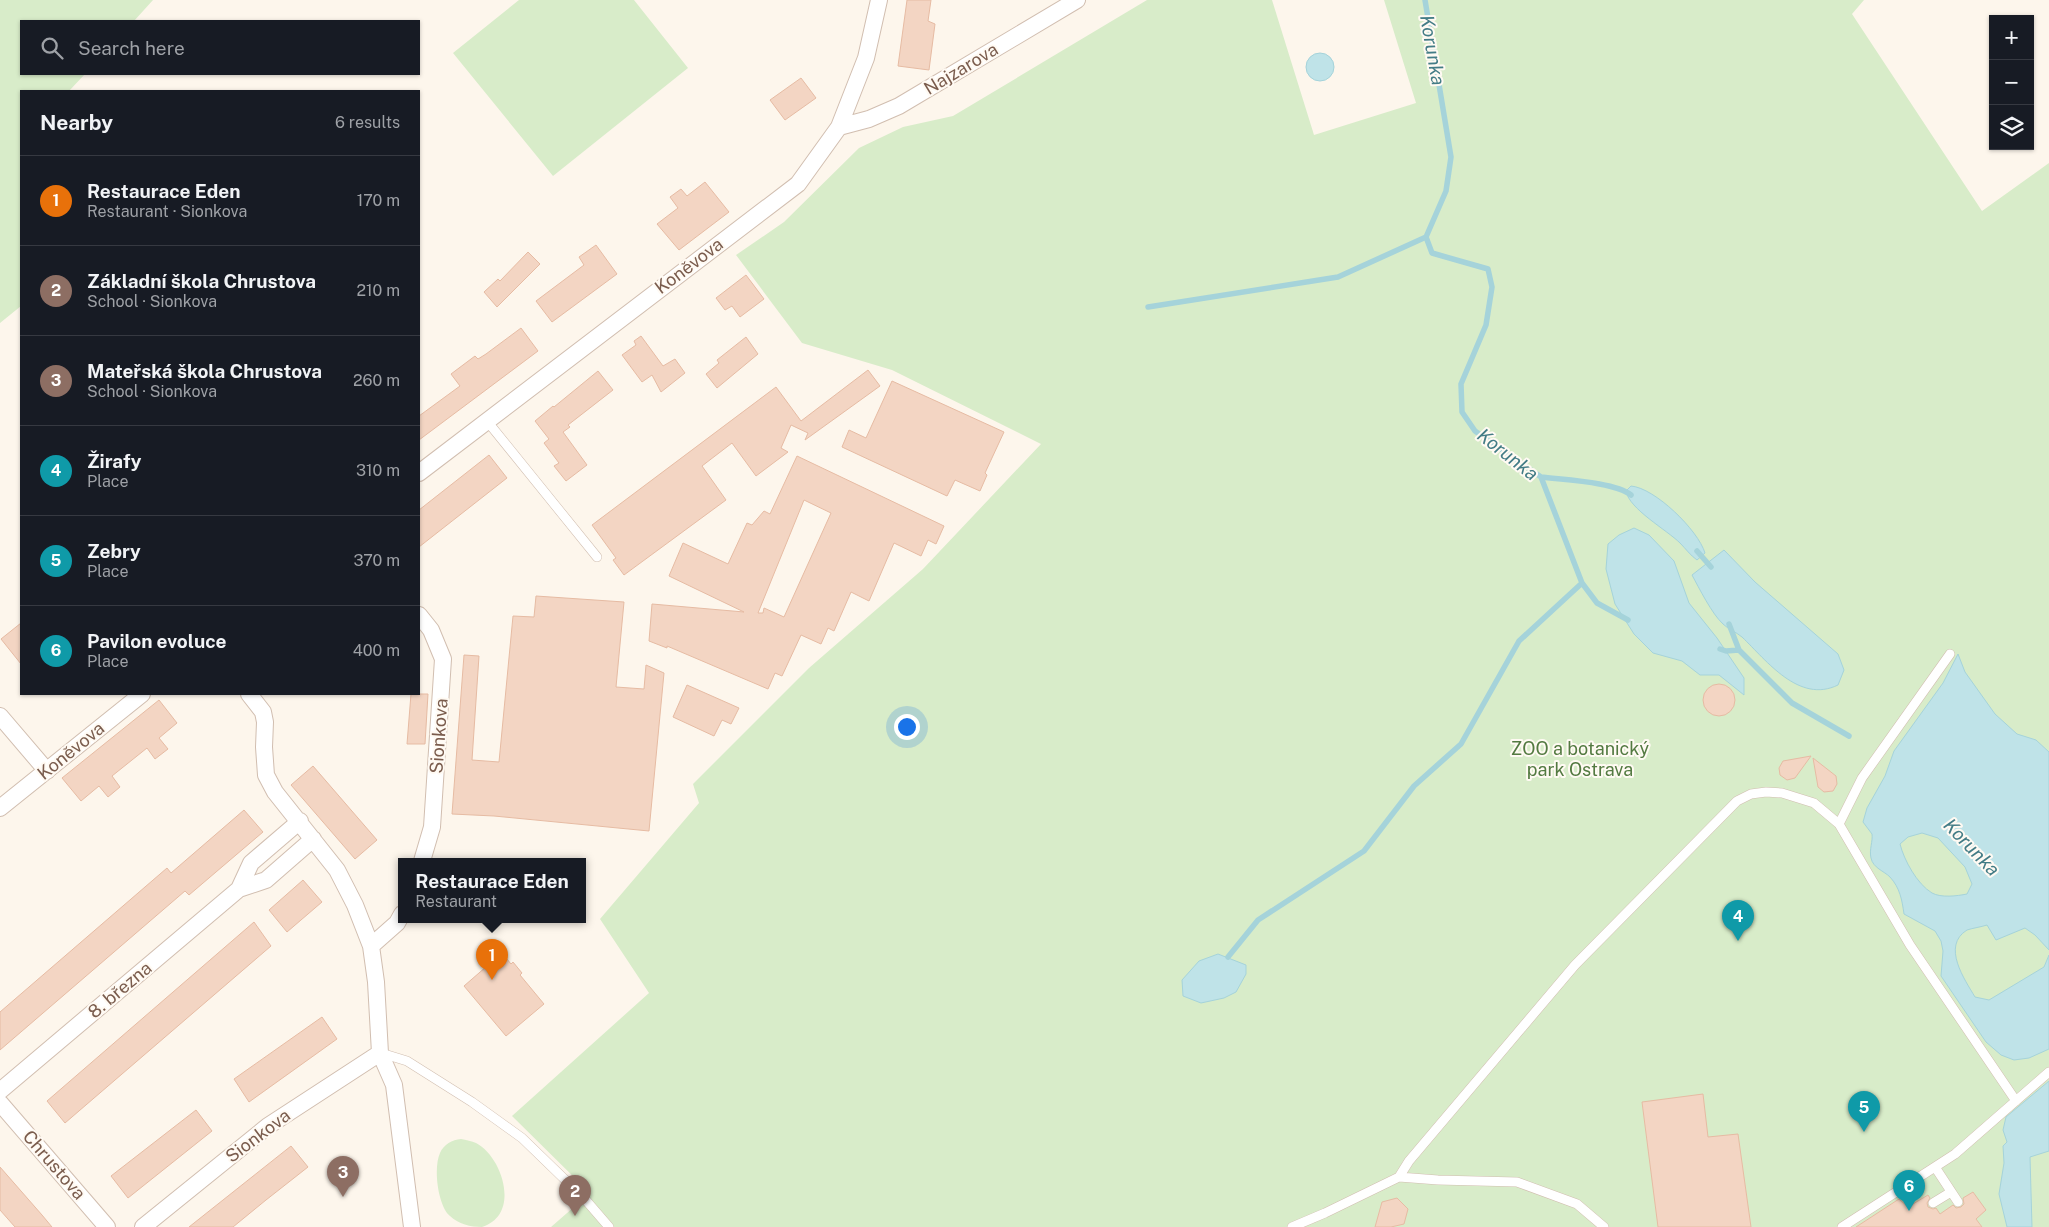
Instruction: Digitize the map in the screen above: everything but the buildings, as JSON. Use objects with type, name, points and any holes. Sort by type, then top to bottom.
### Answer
[{"type":"street","name":"Koněvova","points":[[420,472],[798,184],[840,126],[866,58],[878,0]]},
{"type":"street","name":"Najzarova","points":[[840,126],[869,119],[899,106],[1077,0]]},
{"type":"street","name":"Sionkova","points":[[420,616],[431,630],[443,658],[432,827],[423,858]]},
{"type":"street","name":"Koněvova","points":[[0,808],[141,695]]},
{"type":"street","points":[[250,695],[263,712],[265,722],[266,775],[275,792],[337,870],[355,905],[371,946],[376,982],[380,1053],[394,1086],[412,1227]]},
{"type":"street","points":[[0,716],[47,771]]},
{"type":"street","name":"8. března","points":[[239,888],[251,863],[300,822]]},
{"type":"street","name":"8. března","points":[[0,1091],[239,888],[266,880],[313,839]]},
{"type":"street","points":[[371,946],[398,921]]},
{"type":"street","name":"Sionkova","points":[[143,1227],[268,1126],[380,1053]]},
{"type":"street","name":"Chrustova","points":[[0,1103],[107,1227]]},
{"type":"lane","points":[[487,420],[597,557]]},
{"type":"lane","points":[[1839,824],[1862,778],[1950,654]]},
{"type":"lane","points":[[1399,1177],[1409,1161],[1575,965],[1737,801],[1751,794],[1766,792],[1782,793],[1814,803],[1839,824],[1910,944],[2016,1101]]},
{"type":"lane","points":[[380,1053],[407,1061],[472,1102],[522,1138],[584,1198],[609,1227]]},
{"type":"lane","points":[[1842,1227],[1955,1154],[2049,1072]]},
{"type":"lane","points":[[1935,1167],[1958,1202]]},
{"type":"lane","points":[[1292,1227],[1325,1214],[1399,1177],[1517,1182],[1577,1204],[1604,1227]]},
{"type":"lane","points":[[1933,1203],[1951,1192]]},
{"type":"green space","points":[[0,0],[153,0],[135,20],[20,20],[20,75],[84,75],[70,90],[20,90],[20,307],[0,323]]},
{"type":"green space","points":[[519,0],[634,0],[688,68],[553,176],[453,53]]},
{"type":"green space","name":"ZOO a botanický park Ostrava","points":[[1147,0],[1272,0],[1314,135],[1416,103],[1384,0],[1864,0],[1852,14],[1982,211],[2049,163],[2049,1227],[551,1227],[590,1193],[512,1116],[649,993],[600,919],[699,803],[693,784],[809,668],[923,569],[1041,444],[892,370],[802,343],[736,255],[784,222],[859,148],[903,127],[953,116]]},
{"type":"green space","points":[[461,1139],[476,1143],[486,1150],[494,1160],[504,1186],[504,1199],[501,1211],[494,1221],[482,1227],[465,1224],[453,1219],[442,1204],[440,1196],[437,1168],[440,1153],[449,1143]]},
{"type":"water","points":[[1320,53],[1330,57],[1334,67],[1330,77],[1320,81],[1310,77],[1306,67],[1310,57]]},
{"type":"water","points":[[1631,486],[1652,494],[1663,502],[1685,522],[1694,533],[1705,553],[1697,560],[1680,543],[1641,512],[1629,498],[1626,491]]},
{"type":"water","points":[[1634,528],[1649,535],[1674,561],[1689,603],[1717,638],[1744,678],[1744,695],[1719,675],[1700,675],[1682,661],[1653,653],[1634,634],[1615,604],[1606,569],[1608,544],[1619,535]]},
{"type":"water","points":[[1724,550],[1755,582],[1838,654],[1844,670],[1838,685],[1824,689],[1810,689],[1797,684],[1773,668],[1742,637],[1719,620],[1692,575]]},
{"type":"water","points":[[1958,654],[1965,672],[1995,714],[2017,734],[2036,740],[2049,752],[2049,950],[2035,935],[2025,928],[1996,940],[1987,925],[1967,930],[1959,937],[1955,954],[1961,973],[1975,997],[1989,1000],[2044,967],[2049,955],[2049,1049],[2029,1058],[2014,1060],[2001,1055],[1986,1042],[1941,976],[1943,951],[1941,941],[1935,931],[1904,914],[1896,885],[1890,877],[1874,864],[1871,858],[1872,834],[1863,822],[1867,808],[1885,776],[1894,751],[1943,683]],"holes":[[[1922,833],[1938,838],[1965,867],[1972,884],[1967,894],[1944,896],[1932,893],[1916,878],[1908,864],[1900,844],[1908,837]]]},
{"type":"water","points":[[1218,954],[1246,965],[1246,974],[1236,992],[1224,998],[1201,1003],[1183,996],[1182,980],[1199,961]]},
{"type":"water","points":[[2049,1081],[2049,1151],[2030,1157],[2032,1227],[2007,1227],[1999,1194],[2004,1163],[2003,1146],[2007,1142],[2003,1130],[2006,1117]]},
{"type":"waterway","name":"Korunka","points":[[1425,0],[1451,157],[1446,191],[1426,237],[1432,253],[1488,269],[1492,287],[1486,325],[1461,384],[1462,412],[1475,431],[1541,477],[1582,583],[1597,603],[1628,620]]},
{"type":"waterway","points":[[1148,307],[1338,277],[1426,237]]},
{"type":"waterway","points":[[1541,477],[1602,484],[1631,495]]},
{"type":"waterway","points":[[1697,551],[1711,567]]},
{"type":"waterway","points":[[1228,957],[1258,920],[1364,851],[1414,786],[1461,744],[1519,641],[1582,583]]},
{"type":"waterway","points":[[1729,624],[1739,650]]},
{"type":"waterway","name":"Korunka","points":[[1720,649],[1726,651],[1739,650],[1792,703],[1849,736]]},
{"type":"place","name":"Žirafy","points":[[1738,941]]},
{"type":"place","name":"Restaurace Eden","points":[[492,980]]},
{"type":"place","name":"Zebry","points":[[1864,1132]]},
{"type":"place","name":"Mateřská škola Chrustova","points":[[343,1197]]},
{"type":"place","name":"Pavilon evoluce","points":[[1909,1211]]},
{"type":"place","name":"Základní škola Chrustova","points":[[575,1216]]}]
